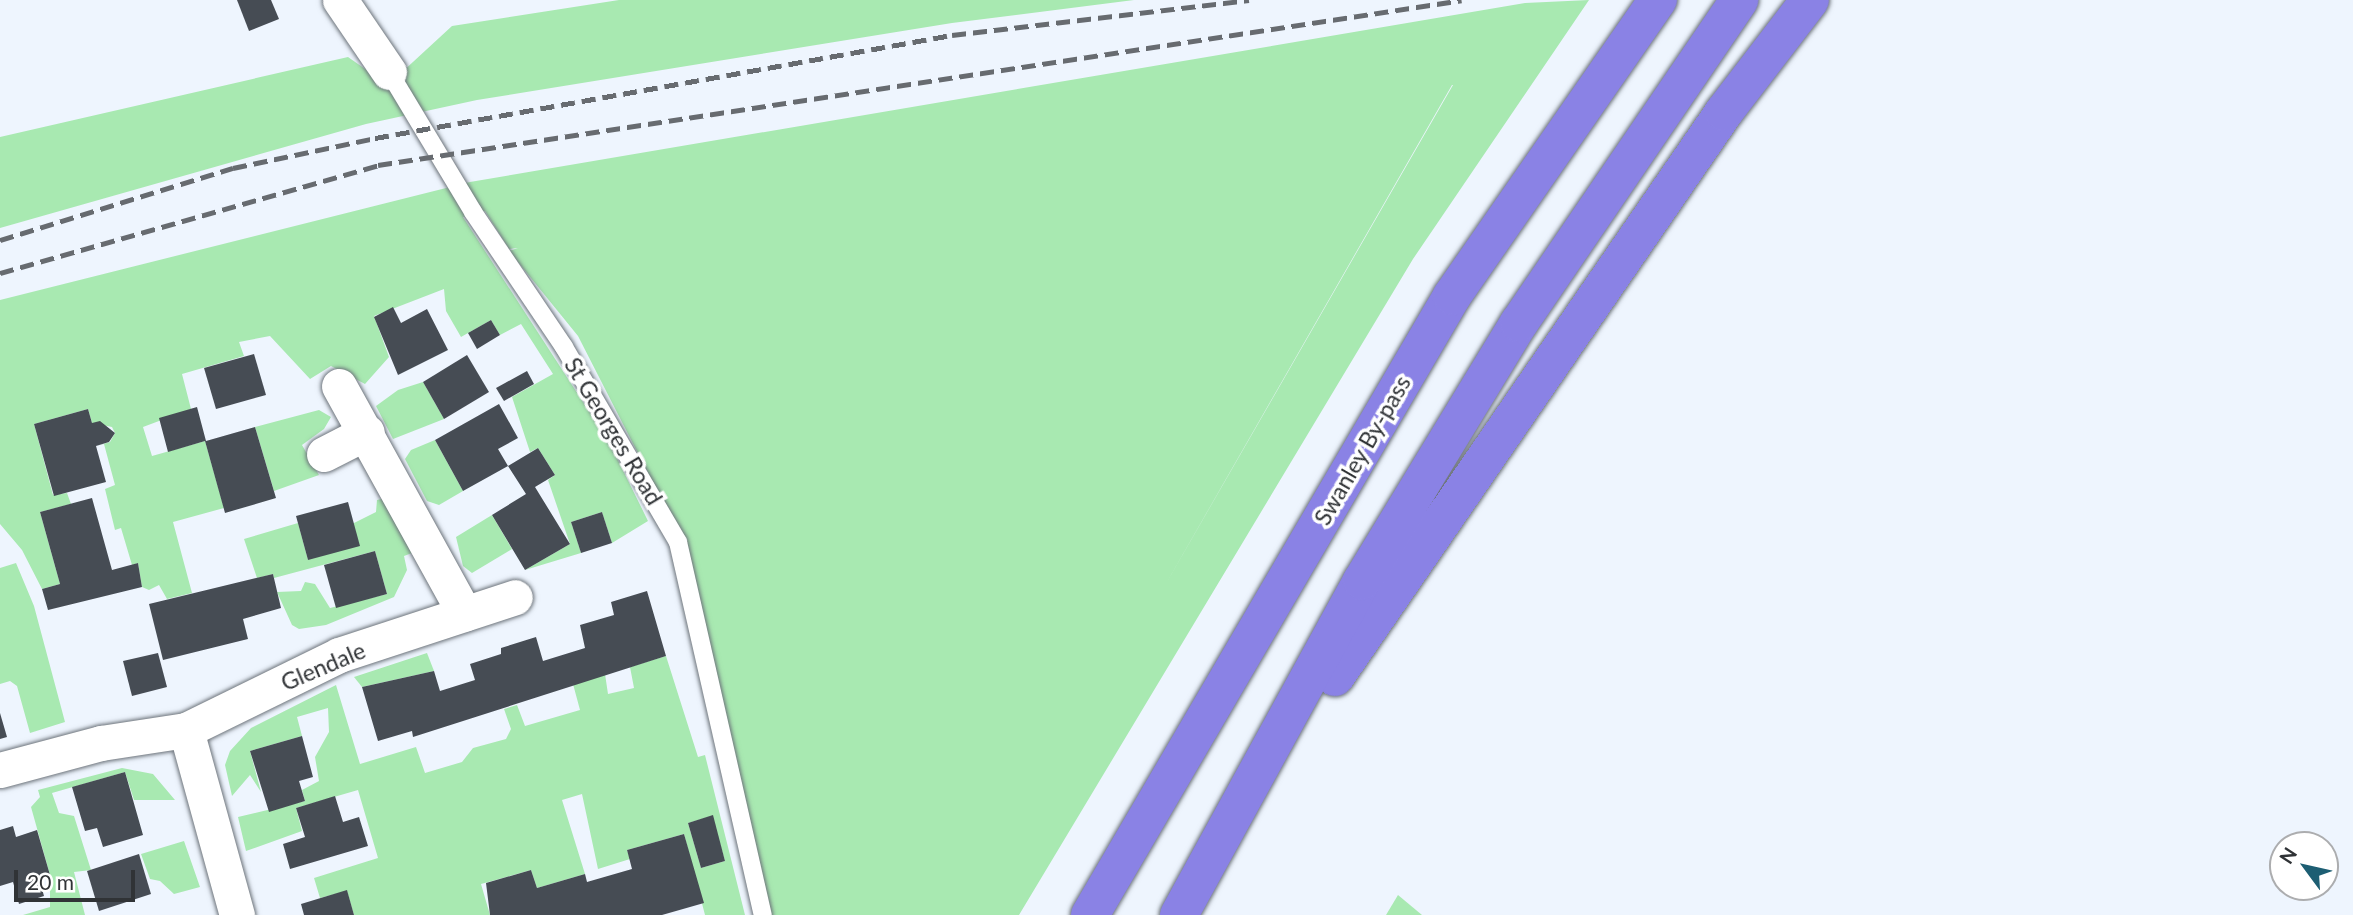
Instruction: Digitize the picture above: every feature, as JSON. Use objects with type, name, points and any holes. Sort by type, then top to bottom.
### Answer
[{"type":"highway","name":"Swanley By-pass","points":[[1090,915],[1452,296],[1658,0]]},
{"type":"highway","points":[[1179,915],[1230,828],[1362,581],[1519,323],[1739,0]]},
{"type":"highway","points":[[1230,828],[1724,112],[1810,0]]},
{"type":"street","name":"St Georges Road","points":[[340,0],[389,72]]},
{"type":"street","points":[[339,386],[367,432],[465,614]]},
{"type":"street","points":[[324,454],[367,432]]},
{"type":"street","name":"Glendale","points":[[0,770],[101,743],[186,730],[339,655],[516,597]]},
{"type":"street","points":[[186,730],[237,915]]},
{"type":"lane","name":"St Georges Road","points":[[389,72],[473,212],[564,346],[678,542],[763,915]]},
{"type":"green space","points":[[619,0],[1134,0],[952,23],[477,100],[366,124],[0,228],[0,137],[348,57],[388,85],[452,26]]},
{"type":"green space","points":[[1589,0],[1413,259],[1019,915],[770,915],[670,516],[578,336],[509,251],[518,248],[509,249],[485,211],[463,217],[609,442],[648,521],[612,543],[602,512],[571,522],[581,553],[525,570],[570,544],[548,480],[555,475],[538,448],[530,452],[512,397],[553,374],[521,324],[500,335],[491,320],[461,337],[446,311],[444,289],[374,316],[389,357],[365,384],[331,366],[310,379],[270,336],[239,342],[244,356],[182,374],[191,409],[143,427],[152,456],[205,441],[224,508],[173,522],[192,593],[167,599],[159,585],[149,590],[142,587],[138,563],[132,565],[121,528],[115,530],[105,489],[115,485],[104,444],[96,446],[110,442],[115,433],[112,427],[92,423],[88,409],[34,424],[53,495],[67,493],[71,504],[40,512],[60,584],[42,589],[22,550],[0,524],[0,300],[470,182],[1525,3]],"holes":[[[1452,85],[1453,85],[1160,594]]]},
{"type":"green space","points":[[423,382],[444,419],[393,439],[376,406],[398,390]]},
{"type":"green space","points":[[319,410],[331,417],[324,429],[302,445],[319,475],[274,491],[255,427]]},
{"type":"green space","points":[[435,440],[463,491],[439,505],[427,501],[405,459],[411,450]]},
{"type":"green space","points":[[386,498],[412,553],[404,556],[407,570],[394,597],[326,625],[299,629],[292,625],[277,592],[301,591],[305,582],[315,584],[330,608],[387,594],[375,551],[274,578],[273,574],[257,578],[244,539],[298,523],[308,560],[354,523],[376,512],[377,500]]},
{"type":"green space","points":[[492,515],[512,549],[472,573],[463,566],[456,537]]},
{"type":"green space","points":[[16,563],[34,606],[65,722],[30,733],[17,686],[10,681],[0,684],[0,568]]},
{"type":"green space","points":[[427,653],[434,671],[362,687],[354,677]]},
{"type":"green space","points":[[666,656],[698,757],[705,755],[745,915],[705,915],[684,834],[627,850],[630,859],[598,869],[582,794],[562,800],[585,874],[537,888],[531,870],[481,884],[490,915],[354,915],[347,891],[320,898],[314,878],[378,858],[358,790],[296,808],[302,831],[246,851],[238,817],[305,801],[302,790],[319,781],[315,757],[329,732],[328,708],[297,717],[302,736],[250,751],[261,792],[250,775],[232,796],[225,765],[230,751],[251,728],[336,685],[360,764],[416,747],[425,773],[462,762],[473,748],[506,739],[511,729],[504,709],[517,705],[525,726],[580,710],[573,684],[605,674],[608,694],[634,688],[630,667]],"holes":[[[712,816],[725,861],[701,868],[688,823]]]},
{"type":"green space","points":[[122,768],[153,774],[175,800],[134,800],[125,772],[52,793],[59,813],[74,816],[91,870],[74,872],[85,915],[23,915],[50,907],[50,875],[31,807],[40,797],[38,790]]},
{"type":"green space","points":[[184,841],[200,887],[174,894],[160,881],[150,879],[141,854]]},
{"type":"green space","points":[[1398,895],[1422,915],[1386,915]]},
{"type":"building","points":[[237,0],[271,0],[279,19],[249,31]]},
{"type":"building","points":[[393,307],[401,323],[427,309],[448,350],[398,375],[374,317]]},
{"type":"building","points":[[491,320],[500,335],[477,349],[468,333]]},
{"type":"building","points":[[254,354],[266,395],[216,409],[204,368]]},
{"type":"building","points":[[467,355],[489,392],[444,419],[423,382]]},
{"type":"building","points":[[527,371],[534,384],[504,401],[496,388]]},
{"type":"building","points":[[499,404],[518,438],[498,449],[508,466],[463,491],[435,440]]},
{"type":"building","points":[[197,407],[206,441],[255,427],[276,498],[225,513],[205,441],[168,452],[159,418]]},
{"type":"building","points":[[88,409],[92,423],[100,421],[115,433],[109,442],[96,446],[106,482],[54,496],[34,424]]},
{"type":"building","points":[[538,448],[555,475],[535,487],[570,544],[525,570],[492,515],[526,494],[508,466]]},
{"type":"building","points":[[92,498],[112,570],[138,563],[142,587],[48,610],[42,589],[60,584],[40,512]]},
{"type":"building","points":[[348,502],[360,546],[308,560],[296,516]]},
{"type":"building","points":[[602,512],[612,543],[581,553],[571,522]]},
{"type":"building","points":[[375,551],[387,594],[336,608],[324,565]]},
{"type":"building","points":[[273,574],[281,608],[243,619],[248,639],[163,660],[149,604]]},
{"type":"building","points":[[647,591],[666,656],[413,737],[412,731],[378,741],[362,687],[434,671],[440,691],[475,680],[470,664],[501,654],[501,648],[536,637],[543,661],[585,648],[580,625],[614,615],[611,602]]},
{"type":"building","points":[[158,653],[167,687],[132,696],[123,661]]},
{"type":"building","points":[[0,713],[7,737],[0,739]]},
{"type":"building","points":[[302,736],[313,777],[299,781],[305,801],[269,812],[250,751]]},
{"type":"building","points":[[125,772],[143,835],[103,847],[97,828],[85,831],[72,787]]},
{"type":"building","points":[[335,796],[343,822],[359,817],[368,846],[290,869],[283,844],[305,837],[296,808]]},
{"type":"building","points":[[713,815],[725,861],[701,868],[688,823]]},
{"type":"building","points":[[13,826],[16,837],[37,830],[50,875],[39,878],[44,896],[19,904],[13,882],[0,886],[0,830]]},
{"type":"building","points":[[684,834],[704,903],[662,915],[490,915],[486,883],[531,870],[537,888],[585,874],[587,882],[632,869],[627,850]]},
{"type":"building","points":[[139,854],[151,894],[99,911],[87,871]]},
{"type":"building","points":[[347,890],[354,915],[304,915],[301,904]]},
{"type":"railway","points":[[0,240],[233,168],[375,138],[952,35],[1249,0]]},
{"type":"railway","points":[[0,273],[378,165],[1462,0]]}]
